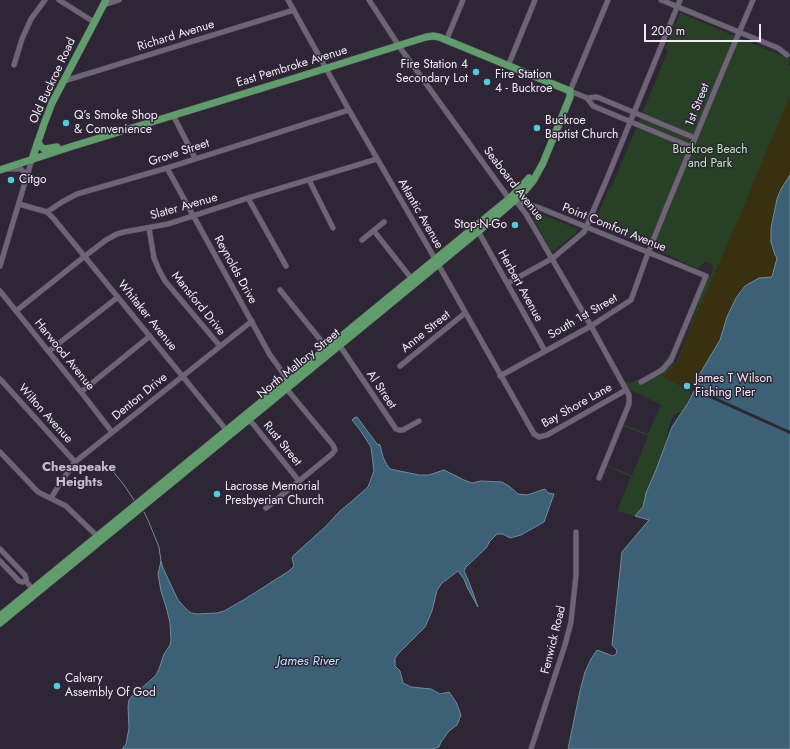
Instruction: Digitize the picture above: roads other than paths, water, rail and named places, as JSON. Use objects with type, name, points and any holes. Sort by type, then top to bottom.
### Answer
[{"type":"main road","name":"Old Buckroe Road","points":[[32,160],[52,103],[105,2]]},
{"type":"main road","name":"East Pembroke Avenue","points":[[1,169],[430,36],[436,36],[570,91]]},
{"type":"main road","name":"North Mallory Street","points":[[0,623],[35,591],[229,432],[327,348],[338,343],[411,278],[436,262],[478,231],[512,199],[538,164],[566,96],[570,91]]},
{"type":"main road","points":[[38,141],[40,146],[44,149],[63,145],[70,147]]},
{"type":"main road","name":"North Mallory Street","points":[[229,432],[248,419],[286,384],[338,343],[512,199]]},
{"type":"main road","name":"North Mallory Street","points":[[0,616],[35,591]]},
{"type":"street","points":[[14,65],[22,39],[31,18],[45,0]]},
{"type":"street","points":[[59,0],[94,22]]},
{"type":"street","points":[[105,2],[119,0]]},
{"type":"street","name":"Atlantic Avenue","points":[[288,0],[500,376],[537,437]]},
{"type":"street","name":"Seaboard Avenue","points":[[369,0],[398,45],[505,193],[526,214],[626,390]]},
{"type":"street","points":[[446,41],[463,0]]},
{"type":"street","points":[[508,66],[535,0]]},
{"type":"street","name":"North Mallory Street","points":[[570,91],[608,0]]},
{"type":"street","points":[[661,0],[778,48],[787,54]]},
{"type":"street","points":[[508,283],[552,258],[584,232],[680,0]]},
{"type":"street","name":"1st Street","points":[[648,253],[753,0]]},
{"type":"street","name":"Richard Avenue","points":[[64,81],[294,10]]},
{"type":"street","name":"East Pembroke Avenue","points":[[570,91],[587,98],[597,97],[695,138]]},
{"type":"street","name":"East Pembroke Avenue","points":[[587,98],[593,106],[692,147]]},
{"type":"street","name":"Grove Street","points":[[47,212],[77,194],[167,168],[349,110]]},
{"type":"street","points":[[173,115],[195,158]]},
{"type":"street","name":"Slater Avenue","points":[[16,311],[85,256],[106,240],[117,234],[168,224],[377,159]]},
{"type":"street","name":"Old Buckroe Road","points":[[0,266],[32,160]]},
{"type":"street","name":"Reynolds Drive","points":[[167,168],[286,384],[334,447],[334,452],[332,454],[299,481]]},
{"type":"street","points":[[1,169],[21,169],[27,179]]},
{"type":"street","points":[[309,180],[333,228]]},
{"type":"street","points":[[248,198],[286,266]]},
{"type":"street","name":"Point Comfort Avenue","points":[[512,199],[586,227],[706,276],[671,360],[662,370],[641,382]]},
{"type":"street","points":[[19,204],[47,212]]},
{"type":"street","name":"Whitaker Avenue","points":[[47,212],[85,256],[229,432]]},
{"type":"street","points":[[362,240],[384,222]]},
{"type":"street","name":"Mansford Drive","points":[[149,228],[154,258],[162,275],[220,346]]},
{"type":"street","points":[[374,231],[411,278]]},
{"type":"street","name":"Herbert Avenue","points":[[478,231],[545,351]]},
{"type":"street","name":"South 1st Street","points":[[500,376],[591,326],[630,300],[648,253]]},
{"type":"street","points":[[280,290],[327,348]]},
{"type":"street","name":"Harwood Avenue","points":[[0,291],[112,432]]},
{"type":"street","points":[[49,352],[118,297]]},
{"type":"street","name":"Anne Street","points":[[400,366],[465,313]]},
{"type":"street","name":"Denton Drive","points":[[51,498],[75,462],[252,321]]},
{"type":"street","points":[[81,392],[150,336]]},
{"type":"street","name":"Al Street","points":[[338,343],[396,429],[403,430],[419,421]]},
{"type":"street","name":"Wilton Avenue","points":[[0,380],[75,462]]},
{"type":"street","points":[[599,478],[629,404],[630,397],[626,390]]},
{"type":"street","name":"Bay Shore Lane","points":[[537,437],[547,436],[626,390]]},
{"type":"street","name":"Rust Street","points":[[248,419],[299,481]]},
{"type":"street","points":[[0,452],[38,492],[66,506],[99,538]]},
{"type":"street","points":[[266,508],[299,481]]},
{"type":"street","name":"Fenwick Road","points":[[531,749],[571,622],[576,575],[576,532]]},
{"type":"street","points":[[0,549],[25,575],[26,581],[35,591]]},
{"type":"street","points":[[0,561],[19,581],[26,581]]},
{"type":"water","points":[[790,175],[790,749],[568,749],[580,691],[585,672],[591,659],[597,650],[613,656],[617,653],[616,649],[612,645],[622,552],[649,520],[635,516],[643,507],[646,493],[672,427],[688,403],[698,383],[698,377],[720,340],[727,317],[736,298],[745,286],[759,278],[772,277],[777,258],[771,242],[771,228],[777,199],[781,189]]},
{"type":"water","name":"James River","points":[[357,417],[377,444],[380,445],[383,457],[390,469],[419,475],[429,475],[444,470],[472,483],[481,481],[502,482],[518,494],[527,495],[545,489],[548,493],[554,494],[544,522],[521,535],[510,538],[503,534],[497,534],[486,548],[466,567],[464,571],[478,607],[464,579],[458,571],[442,583],[437,590],[432,611],[425,627],[395,658],[395,666],[400,671],[403,683],[411,687],[431,689],[440,694],[449,692],[456,702],[461,715],[457,725],[449,731],[439,747],[432,749],[122,749],[126,744],[129,728],[129,700],[156,675],[164,654],[170,645],[170,623],[158,574],[161,561],[178,600],[191,613],[197,614],[217,613],[224,611],[289,571],[294,566],[292,558],[294,555],[340,511],[368,487],[374,471],[371,447],[352,420]]},
{"type":"waterway","points":[[107,464],[134,500]]},
{"type":"waterway","points":[[144,512],[159,547],[161,561]]},
{"type":"place","name":"Fire Station 4 Secondary Lot","points":[[476,72]]},
{"type":"place","name":"Fire Station 4 - Buckroe","points":[[487,82]]},
{"type":"place","name":"Q’s Smoke Shop & Convenience","points":[[66,123]]},
{"type":"place","name":"Buckroe Baptist Church","points":[[537,128]]},
{"type":"place","name":"Citgo","points":[[11,180]]},
{"type":"place","name":"Stop-N-Go","points":[[515,225]]},
{"type":"place","name":"James T Wilson Fishing Pier","points":[[687,386]]},
{"type":"place","name":"Lacrosse Memorial Presbyerian Church","points":[[217,494]]},
{"type":"place","name":"Calvary Assembly Of God","points":[[57,686]]},
{"type":"district","name":"Chesapeake Heights","points":[[79,476]]},
{"type":"park label","name":"Buckroe Beach and Park","points":[[710,157]]}]
